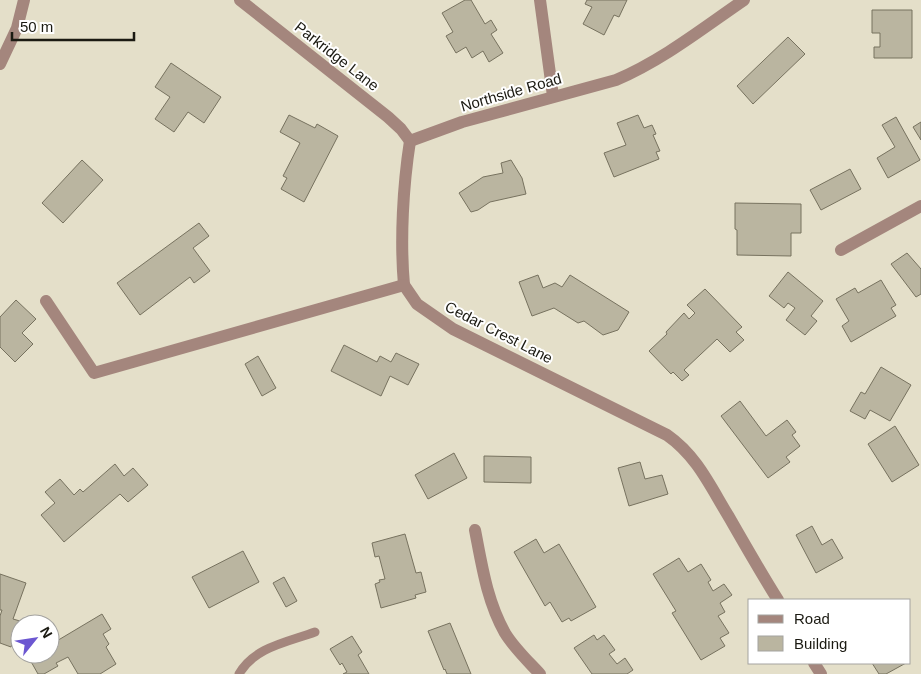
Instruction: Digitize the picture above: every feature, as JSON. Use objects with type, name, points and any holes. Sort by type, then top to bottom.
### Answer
[{"type":"street","points":[[0,64],[17,28],[24,0]]},
{"type":"street","name":"Parkridge Lane","points":[[240,0],[388,117],[401,129],[410,142]]},
{"type":"street","points":[[540,0],[553,96]]},
{"type":"street","name":"Northside Road","points":[[410,142],[462,122],[616,80],[652,62],[744,0]]},
{"type":"street","points":[[46,301],[94,373],[404,285],[405,177],[410,142]]},
{"type":"street","points":[[841,250],[921,206]]},
{"type":"street","name":"Cedar Crest Lane","points":[[404,285],[417,304],[453,329],[667,435],[679,443],[688,452],[704,475],[777,599]]},
{"type":"street","points":[[475,530],[487,590],[495,614],[506,635],[540,674]]},
{"type":"lane","points":[[239,674],[245,664],[261,652],[315,632]]},
{"type":"building","points":[[465,0],[471,0],[485,24],[491,20],[497,30],[491,34],[503,53],[489,62],[483,51],[472,58],[466,47],[456,53],[446,36],[453,32],[442,13]]},
{"type":"building","points":[[587,0],[627,0],[619,17],[614,15],[604,35],[583,24],[592,7],[585,4]]},
{"type":"building","points":[[872,10],[912,10],[912,58],[874,58],[874,47],[880,47],[880,33],[872,33]]},
{"type":"building","points":[[788,37],[805,54],[753,104],[737,86]]},
{"type":"building","points":[[171,63],[221,97],[204,123],[188,112],[174,132],[155,119],[170,97],[155,87]]},
{"type":"building","points":[[289,115],[315,128],[317,124],[338,136],[304,202],[281,189],[287,178],[283,176],[300,143],[280,132]]},
{"type":"building","points":[[638,115],[644,128],[652,125],[656,134],[653,135],[660,151],[656,152],[659,159],[614,177],[604,153],[626,145],[617,123]]},
{"type":"building","points":[[896,117],[920,160],[888,178],[877,158],[895,147],[882,125]]},
{"type":"building","points":[[921,122],[921,140],[913,127]]},
{"type":"building","points":[[82,160],[103,180],[63,223],[42,203]]},
{"type":"building","points":[[511,160],[522,178],[526,194],[490,202],[471,212],[459,193],[483,177],[503,173],[501,163]]},
{"type":"building","points":[[850,169],[861,189],[821,210],[810,190]]},
{"type":"building","points":[[735,203],[801,204],[801,233],[791,233],[791,256],[737,255]]},
{"type":"building","points":[[199,223],[209,236],[193,248],[210,271],[194,283],[190,277],[140,315],[117,283]]},
{"type":"building","points":[[907,253],[921,269],[921,294],[916,297],[891,264]]},
{"type":"building","points":[[788,272],[823,301],[811,316],[817,321],[805,335],[786,320],[795,308],[788,303],[784,308],[769,296]]},
{"type":"building","points":[[538,275],[543,288],[555,283],[562,287],[570,275],[629,312],[618,330],[603,335],[584,321],[578,323],[554,308],[532,316],[519,282]]},
{"type":"building","points":[[881,280],[896,305],[891,308],[896,316],[851,342],[842,326],[849,321],[836,299],[855,288],[858,293]]},
{"type":"building","points":[[705,289],[742,327],[736,332],[744,340],[730,352],[717,339],[684,370],[689,375],[682,381],[673,372],[671,374],[649,351],[667,334],[666,332],[684,313],[689,319],[695,313],[687,305]]},
{"type":"building","points":[[16,300],[36,319],[22,333],[33,344],[15,362],[0,347],[0,317]]},
{"type":"building","points":[[344,345],[377,362],[380,356],[391,362],[396,353],[419,364],[408,385],[390,376],[381,396],[331,371]]},
{"type":"building","points":[[258,356],[276,388],[262,396],[245,364]]},
{"type":"building","points":[[881,367],[911,385],[890,421],[870,410],[865,419],[850,411],[861,392],[865,394]]},
{"type":"building","points":[[740,401],[766,436],[787,420],[796,432],[792,435],[800,446],[786,457],[790,462],[768,478],[721,416]]},
{"type":"building","points":[[895,426],[919,465],[892,482],[868,444]]},
{"type":"building","points":[[454,453],[467,478],[428,499],[415,475]]},
{"type":"building","points":[[484,456],[531,457],[531,483],[484,482]]},
{"type":"building","points":[[640,462],[645,479],[662,475],[668,494],[629,506],[618,468]]},
{"type":"building","points":[[115,464],[124,476],[133,468],[148,485],[128,502],[120,494],[64,542],[41,515],[55,503],[45,492],[60,479],[74,495],[80,489],[83,492]]},
{"type":"building","points":[[812,526],[822,545],[832,539],[843,558],[816,573],[796,535]]},
{"type":"building","points":[[405,534],[416,573],[421,572],[426,592],[415,595],[416,598],[381,608],[375,584],[380,582],[379,580],[385,579],[379,556],[375,557],[372,543]]},
{"type":"building","points":[[536,539],[544,553],[559,544],[596,607],[571,621],[569,618],[562,622],[550,602],[545,606],[514,552]]},
{"type":"building","points":[[243,551],[259,582],[209,608],[192,577]]},
{"type":"building","points":[[679,558],[688,572],[701,564],[711,580],[708,582],[713,591],[724,584],[732,595],[720,603],[725,612],[718,616],[729,633],[720,638],[725,646],[701,660],[672,613],[676,611],[653,574]]},
{"type":"building","points":[[0,574],[26,583],[15,614],[10,614],[10,647],[0,643],[0,616],[2,610],[0,610]]},
{"type":"building","points":[[284,577],[297,601],[286,607],[273,583]]},
{"type":"building","points":[[102,614],[111,629],[103,634],[109,644],[106,647],[116,664],[100,674],[78,674],[68,657],[60,661],[60,639]]},
{"type":"building","points":[[450,623],[471,674],[447,674],[444,670],[428,631]]},
{"type":"building","points":[[594,635],[597,640],[604,635],[615,650],[609,654],[617,664],[625,658],[633,670],[627,674],[592,674],[574,648]]},
{"type":"building","points":[[352,636],[362,652],[358,655],[369,674],[343,674],[347,672],[330,649]]},
{"type":"building","points":[[32,664],[57,664],[58,666],[44,674],[38,674]]},
{"type":"building","points":[[873,664],[904,664],[886,674],[879,674]]}]
